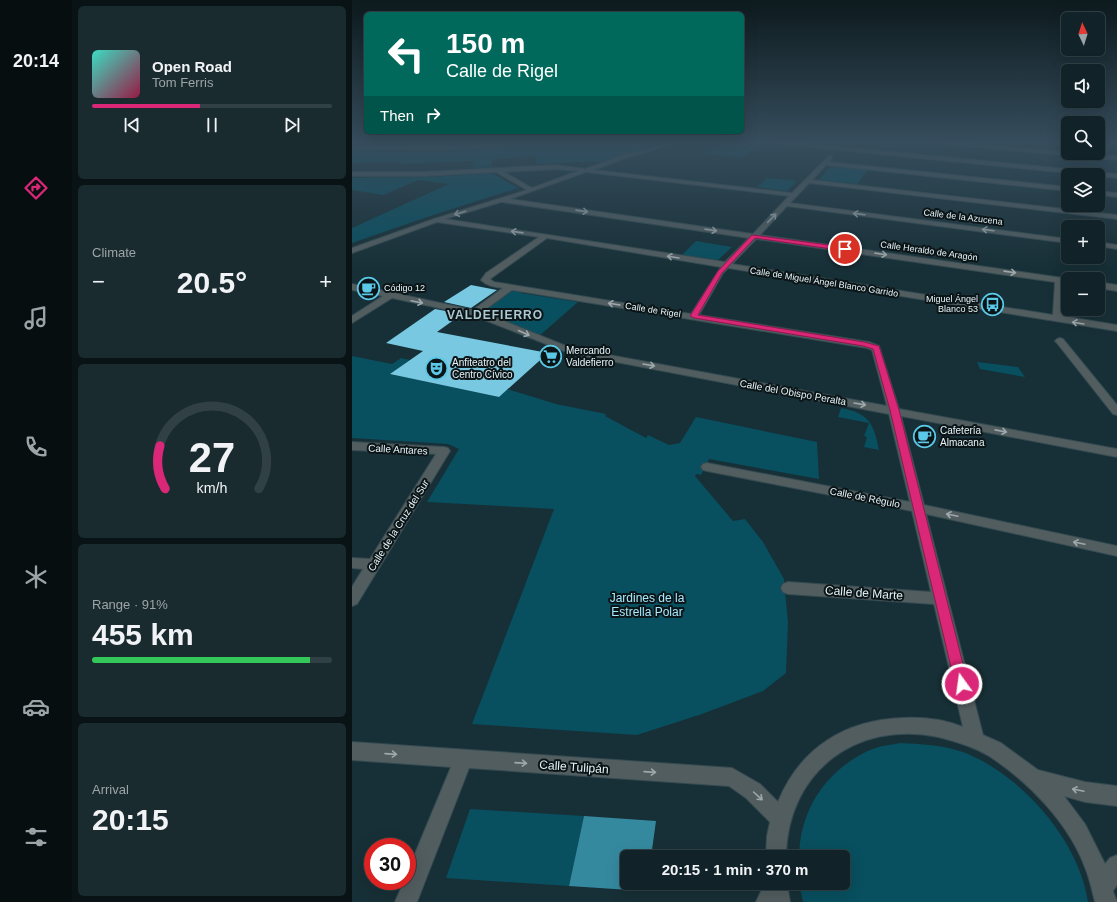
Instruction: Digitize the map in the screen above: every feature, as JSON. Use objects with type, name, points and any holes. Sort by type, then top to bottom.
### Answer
[{"type":"street","points":[[522,184],[532,190]]},
{"type":"street","points":[[352,251],[436,220],[549,184]]},
{"type":"street","points":[[710,184],[794,194]]},
{"type":"street","points":[[694,316],[720,272],[804,184]]},
{"type":"street","points":[[834,184],[1117,217]]},
{"type":"street","points":[[1015,184],[1061,189]]},
{"type":"street","points":[[1105,194],[1117,195]]},
{"type":"street","name":"Calle Heraldo de Aragón","points":[[502,200],[1061,280]]},
{"type":"street","name":"Calle de la Azucena","points":[[785,204],[1061,240]]},
{"type":"street","name":"Calle de Miguel Ángel Blanco Garrido","points":[[436,220],[546,236],[1117,328]]},
{"type":"street","name":"Calle de Rigel","points":[[546,236],[486,277],[484,280],[489,283],[510,287],[873,346],[878,350],[894,410]]},
{"type":"street","points":[[1105,245],[1117,247]]},
{"type":"street","points":[[1105,286],[1117,288]]},
{"type":"street","name":"Calle del Obispo Peralta","points":[[352,287],[475,313],[568,350],[1117,453]]},
{"type":"street","points":[[475,313],[510,287]]},
{"type":"street","points":[[1057,319],[1061,293]]},
{"type":"street","points":[[352,320],[389,296]]},
{"type":"street","points":[[1060,341],[1117,412]]},
{"type":"street","points":[[894,410],[975,739]]},
{"type":"street","name":"Calle Antares","points":[[352,446],[444,451]]},
{"type":"street","name":"Calle de la Cruz del Sur","points":[[352,600],[444,451]]},
{"type":"street","name":"Calle de Régulo","points":[[707,468],[918,508],[1117,551]]},
{"type":"street","points":[[352,563],[373,565]]},
{"type":"street","name":"Calle de Marte","points":[[788,588],[940,598]]},
{"type":"street","points":[[777,850],[781,819],[792,792],[807,769],[826,751],[847,738],[869,729],[894,725],[914,725],[948,730],[975,739],[1006,756],[1035,779],[1057,801],[1076,828],[1091,857],[1105,895]]},
{"type":"street","name":"Calle Tulipán","points":[[352,751],[732,778],[753,791],[781,819]]},
{"type":"street","points":[[406,902],[463,759]]},
{"type":"street","points":[[1035,779],[1085,792],[1117,796]]},
{"type":"street","points":[[1105,895],[1117,865]]},
{"type":"green space","points":[[352,184],[408,184],[383,195],[352,190]]},
{"type":"green space","points":[[449,184],[511,184],[518,188],[352,243],[352,228]]},
{"type":"green space","points":[[760,184],[794,184],[787,191],[757,187]]},
{"type":"green space","points":[[696,241],[732,247],[718,260],[682,255]]},
{"type":"green space","points":[[511,291],[521,291],[521,293],[578,302],[539,336],[486,314],[485,311],[488,307]]},
{"type":"green space","name":"Jardines de la Estrella Polar","points":[[352,356],[392,364],[401,358],[410,360],[391,374],[499,397],[507,389],[556,404],[606,414],[605,416],[646,438],[648,435],[669,445],[680,443],[696,417],[817,442],[819,479],[709,459],[701,475],[696,474],[695,476],[733,521],[745,519],[763,542],[784,579],[788,623],[786,673],[763,691],[702,714],[637,735],[472,724],[554,509],[427,502],[459,449],[448,444],[352,438]]},
{"type":"green space","points":[[977,362],[1018,367],[1025,377],[980,369]]},
{"type":"green space","points":[[841,408],[858,413],[869,422],[875,434],[879,450],[864,447],[867,437],[864,436],[869,423],[838,417]]},
{"type":"green space","points":[[900,743],[939,746],[963,752],[985,762],[1006,776],[1026,793],[1044,812],[1060,833],[1073,856],[1082,879],[1088,902],[803,902],[800,890],[850,890],[850,850],[800,850],[804,823],[810,807],[818,793],[840,768],[854,758],[870,750]]},
{"type":"green space","points":[[470,809],[584,816],[569,886],[446,878]]},
{"type":"shaded area","points":[[584,816],[656,821],[652,850],[620,850],[620,889],[569,886]]},
{"type":"building","points":[[471,285],[497,290],[471,308],[444,302]]},
{"type":"building","points":[[435,309],[462,314],[437,332],[548,353],[499,397],[390,374],[423,351],[386,343]]},
{"type":"place","name":"Código 12","points":[[369,288]]},
{"type":"place","name":"Miguel Ángel Blanco 53","points":[[993,304]]},
{"type":"place","name":"Mercando Valdefierro","points":[[551,356]]},
{"type":"place","name":"Anfiteatro del Centro Cívico","points":[[436,368]]},
{"type":"place","name":"Cafetería Almacana","points":[[924,436]]},
{"type":"district","name":"VALDEFIERRO","points":[[495,315]]},
{"type":"route","points":[[845,249],[754,236],[720,272],[694,316],[864,344],[873,346],[878,350],[962,684]]}]
